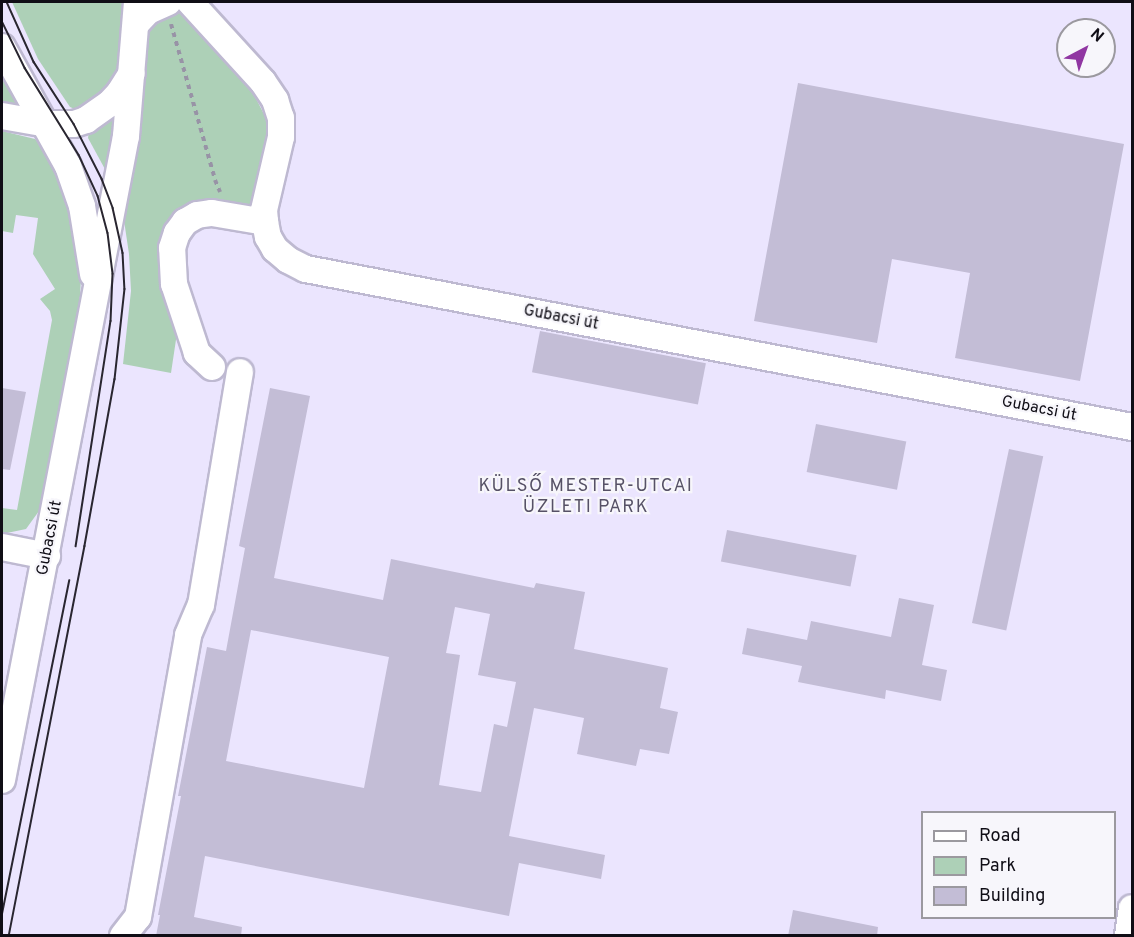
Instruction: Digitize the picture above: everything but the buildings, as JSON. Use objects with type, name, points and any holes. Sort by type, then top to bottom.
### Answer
[{"type":"street","name":"Gubacsi út","points":[[190,2],[263,82],[274,100],[281,118],[281,137],[264,210],[265,222],[268,237],[275,249],[288,260],[306,269],[1132,427]]},
{"type":"street","name":"Gubacsi út","points":[[2,780],[47,556],[126,136],[137,13],[148,11],[165,3]]},
{"type":"street","name":"Gubacsi út","points":[[2,47],[47,124],[68,166],[82,206],[95,295]]},
{"type":"street","name":"Gubacsi út","points":[[2,116],[47,124],[74,124],[98,113],[120,92],[133,70]]},
{"type":"street","points":[[212,368],[197,353],[174,284],[172,248],[177,233],[185,222],[197,215],[212,213],[265,222]]},
{"type":"street","points":[[123,936],[138,916],[188,635],[201,605],[240,372]]},
{"type":"street","points":[[2,546],[47,556]]},
{"type":"street","points":[[1128,936],[1132,908]]},
{"type":"path","points":[[165,3],[214,180],[235,216]]},
{"type":"green space","points":[[12,2],[124,2],[119,60],[115,77],[105,91],[85,108],[77,110],[70,107],[38,59]]},
{"type":"green space","points":[[169,13],[180,13],[190,18],[249,85],[267,120],[268,140],[249,211],[194,207],[170,306],[177,333],[171,373],[123,364],[131,291],[129,254],[122,207],[146,37],[152,26]]},
{"type":"green space","points":[[2,71],[20,105],[17,107],[2,108]]},
{"type":"green space","points":[[119,108],[106,171],[88,138],[89,132]]},
{"type":"green space","points":[[2,131],[35,139],[52,155],[75,222],[81,277],[80,297],[39,511],[26,529],[2,534],[2,508],[17,510],[52,320],[50,311],[40,299],[55,289],[33,254],[38,218],[16,215],[13,233],[2,231]]},
{"type":"tram line","points":[[7,2],[34,62],[74,124],[102,179],[113,208],[123,253],[125,289],[115,379],[9,936]]},
{"type":"tram line","points":[[2,21],[25,68],[79,155],[98,196],[108,233],[113,274],[111,321],[76,546]]},
{"type":"tram line","points":[[2,914],[69,581]]},
{"type":"district","name":"KÜLSŐ MESTER-UTCAI ÜZLETI PARK","points":[[586,498]]}]
